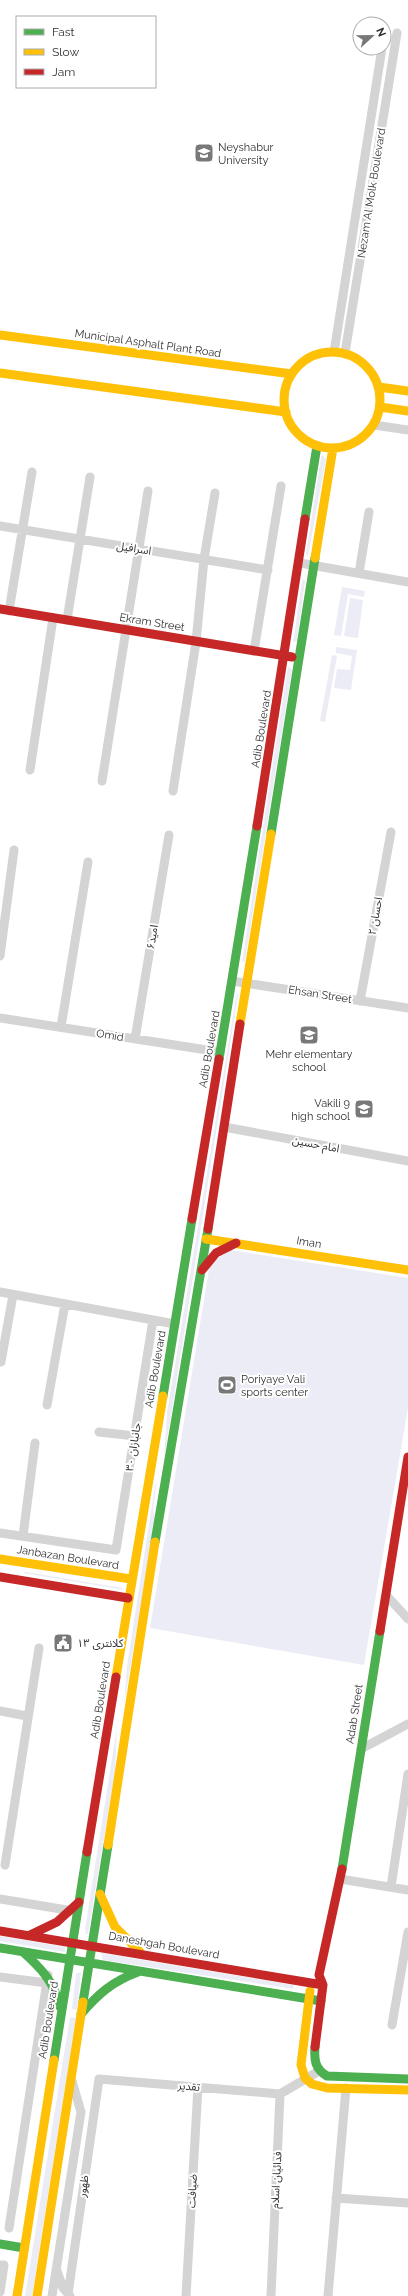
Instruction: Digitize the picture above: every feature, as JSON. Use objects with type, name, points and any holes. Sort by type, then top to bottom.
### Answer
[{"type":"main road","name":"Municipal Asphalt Plant Road","points":[[0,335],[292,374]]},
{"type":"main road","points":[[334,352],[345,353],[366,366],[374,376],[379,387],[380,407],[374,425],[363,437],[354,443],[333,448],[317,446],[300,434],[292,426],[286,412],[285,392],[292,374],[310,357],[334,352]]},
{"type":"main road","points":[[0,373],[286,412]]},
{"type":"main road","points":[[379,387],[408,391]]},
{"type":"main road","points":[[380,407],[408,411]]},
{"type":"main road","name":"Adib Boulevard","points":[[16,2296],[128,1598],[151,1469],[232,981],[300,563],[317,446]]},
{"type":"main road","points":[[37,2296],[99,1893],[129,1716],[166,1471],[206,1239],[333,448]]},
{"type":"main road","name":"Ekram Street","points":[[5,610],[300,658]]},
{"type":"main road","name":"Iman","points":[[206,1239],[408,1270]]},
{"type":"main road","points":[[199,1275],[211,1257],[228,1246],[237,1243]]},
{"type":"main road","name":"Adab Street","points":[[319,1975],[340,1879],[407,1472],[408,1457]]},
{"type":"main road","points":[[151,1469],[166,1471]]},
{"type":"main road","name":"Janbazan Boulevard","points":[[0,1559],[132,1579]]},
{"type":"main road","points":[[13,1579],[16,1561]]},
{"type":"main road","points":[[0,1577],[128,1598]]},
{"type":"main road","points":[[110,1714],[129,1716]]},
{"type":"main road","points":[[99,1893],[114,1927],[124,1940],[141,1953]]},
{"type":"main road","points":[[29,1935],[54,1925],[72,1911],[79,1902]]},
{"type":"main road","name":"Daneshgah Boulevard","points":[[0,1931],[91,1944],[323,1985]]},
{"type":"main road","points":[[0,1948],[321,2001]]},
{"type":"main road","points":[[22,1952],[56,1988],[62,2012],[80,2015]]},
{"type":"main road","points":[[80,2015],[101,1990],[113,1982],[139,1971]]},
{"type":"main road","points":[[408,2079],[327,2076],[319,2071],[314,2059],[323,1985],[319,1975],[311,1983],[301,2065],[305,2078],[312,2084],[327,2088],[408,2090]]},
{"type":"main road","points":[[0,2244],[24,2248]]},
{"type":"street","name":"Nezam Al Molk Boulevard","points":[[345,353],[397,33]]},
{"type":"street","name":"Nezam Al Molk Boulevard","points":[[334,352],[381,56]]},
{"type":"street","points":[[374,425],[408,430]]},
{"type":"street","points":[[5,610],[22,530],[32,472]]},
{"type":"street","points":[[67,620],[90,477]]},
{"type":"street","points":[[254,651],[281,486]]},
{"type":"street","points":[[102,781],[148,490]]},
{"type":"street","points":[[173,791],[196,642],[204,559],[215,493]]},
{"type":"street","points":[[359,573],[369,512]]},
{"type":"street","name":"اسرافیل","points":[[0,526],[268,570]]},
{"type":"street","points":[[300,563],[408,582]]},
{"type":"street","points":[[30,770],[53,618]]},
{"type":"street","name":"احسان ۲","points":[[360,1001],[391,832]]},
{"type":"street","name":"امید۶","points":[[135,1039],[169,835]]},
{"type":"street","points":[[0,956],[14,850]]},
{"type":"street","points":[[61,1027],[88,862]]},
{"type":"street","name":"Ehsan Street","points":[[232,981],[408,1008]]},
{"type":"street","name":"Omid","points":[[0,1018],[220,1052]]},
{"type":"street","name":"امام حسین","points":[[224,1127],[408,1161]]},
{"type":"street","points":[[0,1292],[175,1324]]},
{"type":"street","points":[[1,1362],[13,1295]]},
{"type":"street","points":[[48,1405],[65,1304]]},
{"type":"street","name":"جانبازان ۳۰","points":[[23,1536],[116,1550],[153,1320]]},
{"type":"street","points":[[99,1432],[134,1436]]},
{"type":"street","points":[[0,1533],[23,1536],[36,1443]]},
{"type":"street","points":[[386,1595],[408,1619]]},
{"type":"street","points":[[5,1865],[27,1716],[39,1648]]},
{"type":"street","points":[[0,1712],[27,1716]]},
{"type":"street","points":[[361,1749],[408,1724]]},
{"type":"street","points":[[391,1887],[408,1774]]},
{"type":"street","points":[[340,1879],[408,1890]]},
{"type":"street","points":[[0,1899],[72,1911]]},
{"type":"street","points":[[392,2025],[408,1932]]},
{"type":"street","points":[[0,1977],[47,1979],[9,2228]]},
{"type":"street","points":[[280,2094],[319,2071]]},
{"type":"street","points":[[52,2296],[81,2112],[71,2079]]},
{"type":"street","name":"تقدیر","points":[[99,2079],[280,2094]]},
{"type":"street","name":"ظهور","points":[[69,2295],[99,2079]]},
{"type":"street","name":"ضیافت","points":[[186,2296],[198,2087]]},
{"type":"street","points":[[328,2296],[346,2088]]},
{"type":"street","name":"فدائیان اسلام","points":[[271,2296],[280,2094]]},
{"type":"street","points":[[336,2198],[408,2203]]},
{"type":"street","points":[[0,2265],[4,2265],[0,2292]]},
{"type":"street","points":[[56,2269],[63,2288],[69,2295]]},
{"type":"shaded area","points":[[323,455],[326,459],[308,556],[306,554],[321,457]]},
{"type":"shaded area","points":[[304,579],[305,581],[297,641],[293,642],[302,581]]},
{"type":"shaded area","points":[[342,587],[365,591],[364,597],[348,594],[341,636],[334,635]]},
{"type":"shaded area","points":[[350,598],[363,600],[358,638],[344,636]]},
{"type":"shaded area","points":[[336,647],[357,650],[351,690],[334,688],[337,669],[350,670],[352,656],[336,653]]},
{"type":"shaded area","points":[[332,655],[337,656],[325,722],[320,721]]},
{"type":"shaded area","points":[[288,666],[292,670],[245,961],[242,962]]},
{"type":"shaded area","points":[[237,992],[238,995],[164,1459],[167,1413]]},
{"type":"shaded area","points":[[231,1250],[408,1278],[408,1408],[364,1665],[150,1628],[210,1263]]},
{"type":"shaded area","points":[[157,1480],[153,1510],[155,1519],[124,1705],[127,1666]]},
{"type":"shaded area","points":[[26,1572],[122,1588],[125,1590],[23,1573]]},
{"type":"shaded area","points":[[117,1727],[115,1772],[88,1934],[86,1934],[85,1929]]},
{"type":"shaded area","points":[[0,1936],[65,1947],[65,1952],[0,1941]]},
{"type":"shaded area","points":[[101,1953],[293,1985],[294,1989],[103,1960]]},
{"type":"shaded area","points":[[81,1972],[77,2010],[72,2009],[76,1974]]},
{"type":"shaded area","points":[[70,2017],[76,2018],[32,2296],[25,2296]]},
{"type":"traffic: fast","points":[[305,519],[317,446]]},
{"type":"traffic: fast","points":[[271,834],[315,558]]},
{"type":"traffic: fast","points":[[219,1059],[257,826]]},
{"type":"traffic: fast","points":[[163,1396],[192,1219]]},
{"type":"traffic: fast","points":[[155,1542],[208,1229]]},
{"type":"traffic: fast","points":[[342,1869],[380,1631]]},
{"type":"traffic: fast","points":[[83,2002],[108,1845]]},
{"type":"traffic: fast","points":[[54,2060],[87,1852]]},
{"type":"traffic: fast","points":[[0,1948],[321,2001]]},
{"type":"traffic: fast","points":[[23,1952],[36,1964],[51,1983],[60,2007]]},
{"type":"traffic: fast","points":[[81,2014],[106,1989],[138,1972]]},
{"type":"traffic: fast","points":[[315,2047],[316,2064],[327,2076],[408,2079]]},
{"type":"traffic: fast","points":[[0,2244],[24,2248]]},
{"type":"traffic: slow","points":[[0,335],[292,374]]},
{"type":"traffic: slow","points":[[332,352],[350,356],[359,360],[366,366],[372,373],[376,382],[380,400],[376,418],[372,427],[366,434],[359,440],[350,444],[332,448],[314,444],[305,440],[298,434],[292,427],[288,418],[284,400],[288,382],[292,373],[298,366],[305,360],[314,356],[332,352]]},
{"type":"traffic: slow","points":[[0,373],[286,412]]},
{"type":"traffic: slow","points":[[379,387],[408,391]]},
{"type":"traffic: slow","points":[[380,407],[408,411]]},
{"type":"traffic: slow","points":[[315,558],[333,448]]},
{"type":"traffic: slow","points":[[240,1024],[271,834]]},
{"type":"traffic: slow","points":[[206,1239],[408,1270]]},
{"type":"traffic: slow","points":[[116,1677],[163,1396]]},
{"type":"traffic: slow","points":[[108,1845],[155,1542]]},
{"type":"traffic: slow","points":[[0,1559],[131,1579]]},
{"type":"traffic: slow","points":[[100,1894],[115,1927],[140,1952]]},
{"type":"traffic: slow","points":[[310,1991],[301,2065],[305,2078],[312,2084],[327,2088],[408,2090]]},
{"type":"traffic: slow","points":[[37,2296],[83,2002]]},
{"type":"traffic: slow","points":[[17,2296],[54,2060]]},
{"type":"traffic: jam","points":[[257,826],[305,519]]},
{"type":"traffic: jam","points":[[0,609],[292,657]]},
{"type":"traffic: jam","points":[[208,1229],[240,1024]]},
{"type":"traffic: jam","points":[[192,1219],[219,1059]]},
{"type":"traffic: jam","points":[[202,1270],[216,1253],[236,1243]]},
{"type":"traffic: jam","points":[[380,1631],[408,1457]]},
{"type":"traffic: jam","points":[[0,1577],[128,1598]]},
{"type":"traffic: jam","points":[[87,1852],[116,1677]]},
{"type":"traffic: jam","points":[[315,2047],[323,1985],[319,1975],[342,1869]]},
{"type":"traffic: jam","points":[[30,1935],[57,1922],[79,1902]]},
{"type":"traffic: jam","points":[[0,1931],[323,1985]]},
{"type":"place","name":"Neyshabur University","points":[[204,153]]},
{"type":"place","name":"Mehr elementary school","points":[[309,1035]]},
{"type":"place","name":"Vakili 9 high school","points":[[364,1109]]},
{"type":"place","name":"Poriyaye Vali sports center","points":[[227,1385]]},
{"type":"place","name":"کلانتری ۱۳","points":[[63,1643]]}]
